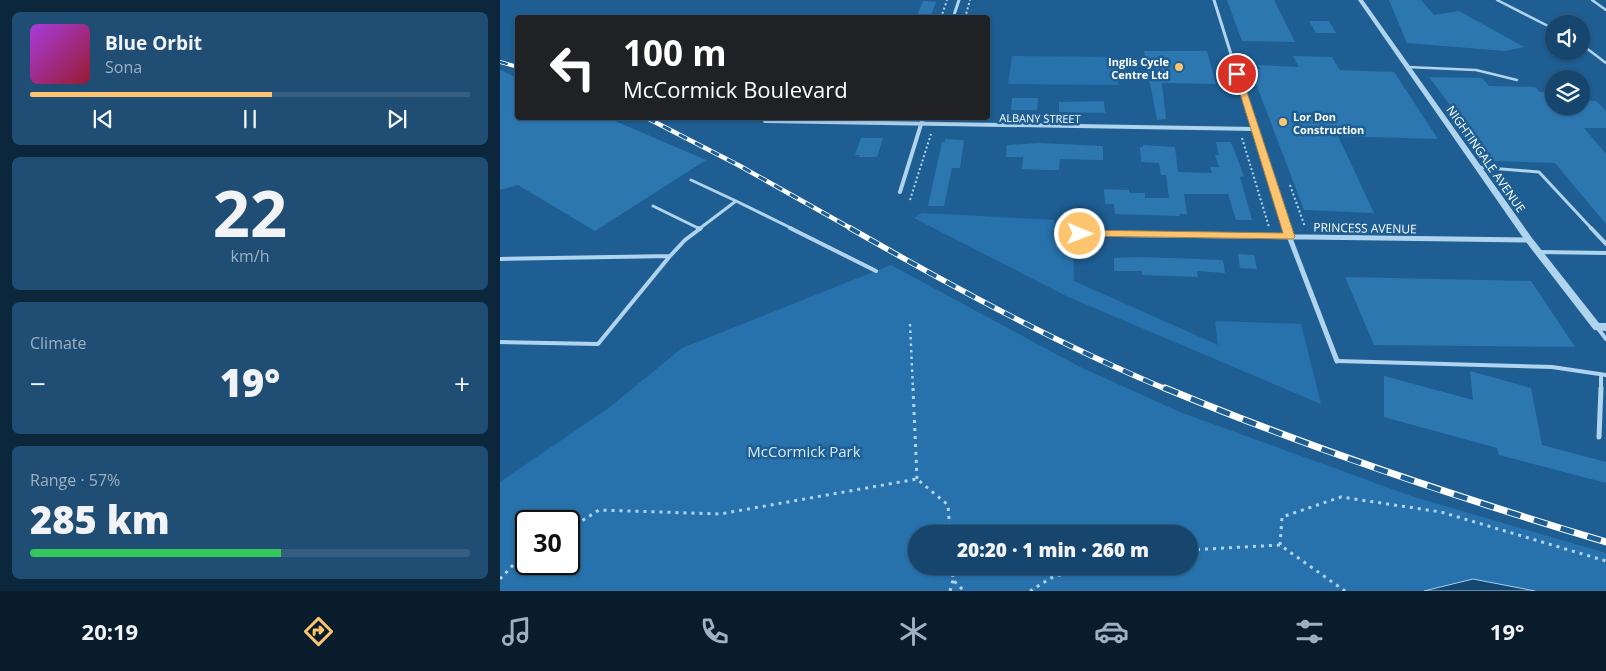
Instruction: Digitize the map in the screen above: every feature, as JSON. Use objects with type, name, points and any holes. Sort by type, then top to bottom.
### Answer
[{"type":"street","points":[[954,15],[959,0]]},
{"type":"street","points":[[1214,0],[1290,237],[1336,361]]},
{"type":"street","name":"NIGHTINGALE AVENUE","points":[[1360,0],[1529,240],[1602,327]]},
{"type":"street","points":[[900,192],[922,120]]},
{"type":"street","name":"ALBANY STREET","points":[[766,121],[1255,129]]},
{"type":"street","name":"PRINCESS AVENUE","points":[[1080,234],[1529,240]]},
{"type":"lane","points":[[1497,0],[1545,24]]},
{"type":"lane","points":[[1592,0],[1606,10]]},
{"type":"lane","points":[[1590,51],[1606,63]]},
{"type":"lane","points":[[1407,67],[1470,68],[1496,72],[1516,80]]},
{"type":"lane","points":[[1478,167],[1539,172],[1606,244]]},
{"type":"lane","points":[[691,180],[876,271]]},
{"type":"lane","points":[[500,342],[598,344],[685,240],[736,201]]},
{"type":"lane","points":[[653,206],[700,229]]},
{"type":"lane","points":[[1538,252],[1606,254]]},
{"type":"lane","points":[[500,259],[670,256]]},
{"type":"lane","points":[[1602,327],[1606,339]]},
{"type":"lane","points":[[1336,361],[1552,367],[1603,375],[1599,437]]},
{"type":"path","points":[[942,15],[947,0]]},
{"type":"path","points":[[966,15],[970,0]]},
{"type":"path","points":[[910,200],[930,134],[939,134]]},
{"type":"path","points":[[1242,136],[1270,228]]},
{"type":"path","points":[[1290,185],[1305,228]]},
{"type":"path","points":[[910,324],[918,479],[948,505],[949,525]]},
{"type":"path","points":[[580,521],[599,510],[720,514],[918,479]]},
{"type":"path","points":[[1280,545],[1282,517],[1342,497],[1441,512],[1606,561]]},
{"type":"path","points":[[1198,550],[1280,545],[1344,591]]},
{"type":"path","points":[[500,579],[515,562]]},
{"type":"path","points":[[950,591],[953,575]]},
{"type":"path","points":[[1030,591],[1051,578],[1060,575]]},
{"type":"path","points":[[953,580],[964,591]]},
{"type":"green space","points":[[1012,56],[1115,57],[1119,85],[1008,84]]},
{"type":"green space","points":[[922,213],[1055,220],[1054,227],[1073,243],[1074,281],[1218,345],[1215,321],[1301,324],[1321,404],[1066,296],[914,218]]},
{"type":"green space","name":"McCormick Park","points":[[891,265],[1080,367],[1180,412],[1414,497],[1606,553],[1606,591],[500,591],[500,482],[610,407],[682,348]]},
{"type":"shaded area","points":[[1473,579],[1535,591],[1424,591]]},
{"type":"building","points":[[1227,0],[1274,0],[1295,42],[1242,41]]},
{"type":"building","points":[[1389,0],[1421,0],[1434,15],[1459,11],[1524,47],[1505,51],[1407,43]]},
{"type":"building","points":[[923,1],[936,2],[931,15],[917,15]]},
{"type":"building","points":[[1309,21],[1329,21],[1336,33],[1316,33]]},
{"type":"building","name":"Inglis Cycle Centre Ltd","points":[[1144,51],[1207,51],[1216,84],[1162,83],[1166,119],[1157,120]]},
{"type":"building","points":[[1293,56],[1332,57],[1340,70],[1394,72],[1438,139],[1338,136],[1374,213],[1304,210],[1250,68],[1260,69],[1258,65],[1299,67]]},
{"type":"building","points":[[500,70],[515,77],[515,120],[613,120],[706,160],[595,231],[518,185],[500,190]]},
{"type":"building","points":[[1429,77],[1482,78],[1489,86],[1535,87],[1540,92],[1545,92],[1545,115],[1590,115],[1590,101],[1596,101],[1606,111],[1606,128],[1584,128],[1606,154],[1606,224],[1555,163],[1492,161]]},
{"type":"building","points":[[1012,98],[1038,98],[1037,110],[1011,110]]},
{"type":"building","points":[[1104,101],[1105,113],[1059,112],[1059,102]]},
{"type":"building","points":[[861,138],[883,138],[877,157],[859,157],[860,155],[855,155]]},
{"type":"building","points":[[945,139],[964,140],[960,168],[952,168],[944,206],[928,206],[942,142],[945,142]]},
{"type":"building","points":[[1216,142],[1231,142],[1244,176],[1240,177],[1252,220],[1236,220],[1228,194],[1184,194],[1187,214],[1179,214],[1180,216],[1115,214],[1114,204],[1105,204],[1104,189],[1129,190],[1129,193],[1145,193],[1145,198],[1169,198],[1166,175],[1161,175],[1159,163],[1141,162],[1140,147],[1143,147],[1143,145],[1175,147],[1178,172],[1212,173],[1210,167],[1219,167],[1215,155],[1219,155]]},
{"type":"building","points":[[1038,143],[1103,146],[1103,160],[1060,159],[1059,170],[1047,170],[1022,169],[1023,157],[1006,157],[1007,145]]},
{"type":"building","points":[[1238,254],[1254,255],[1257,269],[1240,268]]},
{"type":"building","points":[[1114,258],[1223,260],[1225,273],[1197,271],[1198,277],[1142,275],[1142,271],[1114,271]]},
{"type":"building","points":[[1345,277],[1531,281],[1575,347],[1374,345]]},
{"type":"building","points":[[1470,371],[1531,388],[1542,445],[1606,462],[1606,483],[1499,455],[1497,448],[1384,417],[1384,376],[1473,400]]},
{"type":"railway","points":[[500,62],[515,66]]},
{"type":"railway","points":[[651,120],[740,166],[852,229]]},
{"type":"railway","points":[[850,228],[1006,314],[1086,354],[1168,390]]},
{"type":"railway","points":[[1165,388],[1383,471],[1606,542]]},
{"type":"place","name":"Inglis Cycle Centre Ltd","points":[[1179,67]]},
{"type":"place","name":"Lor Don Construction","points":[[1283,122]]},
{"type":"route","points":[[1080,234],[1290,237],[1237,74]]}]
